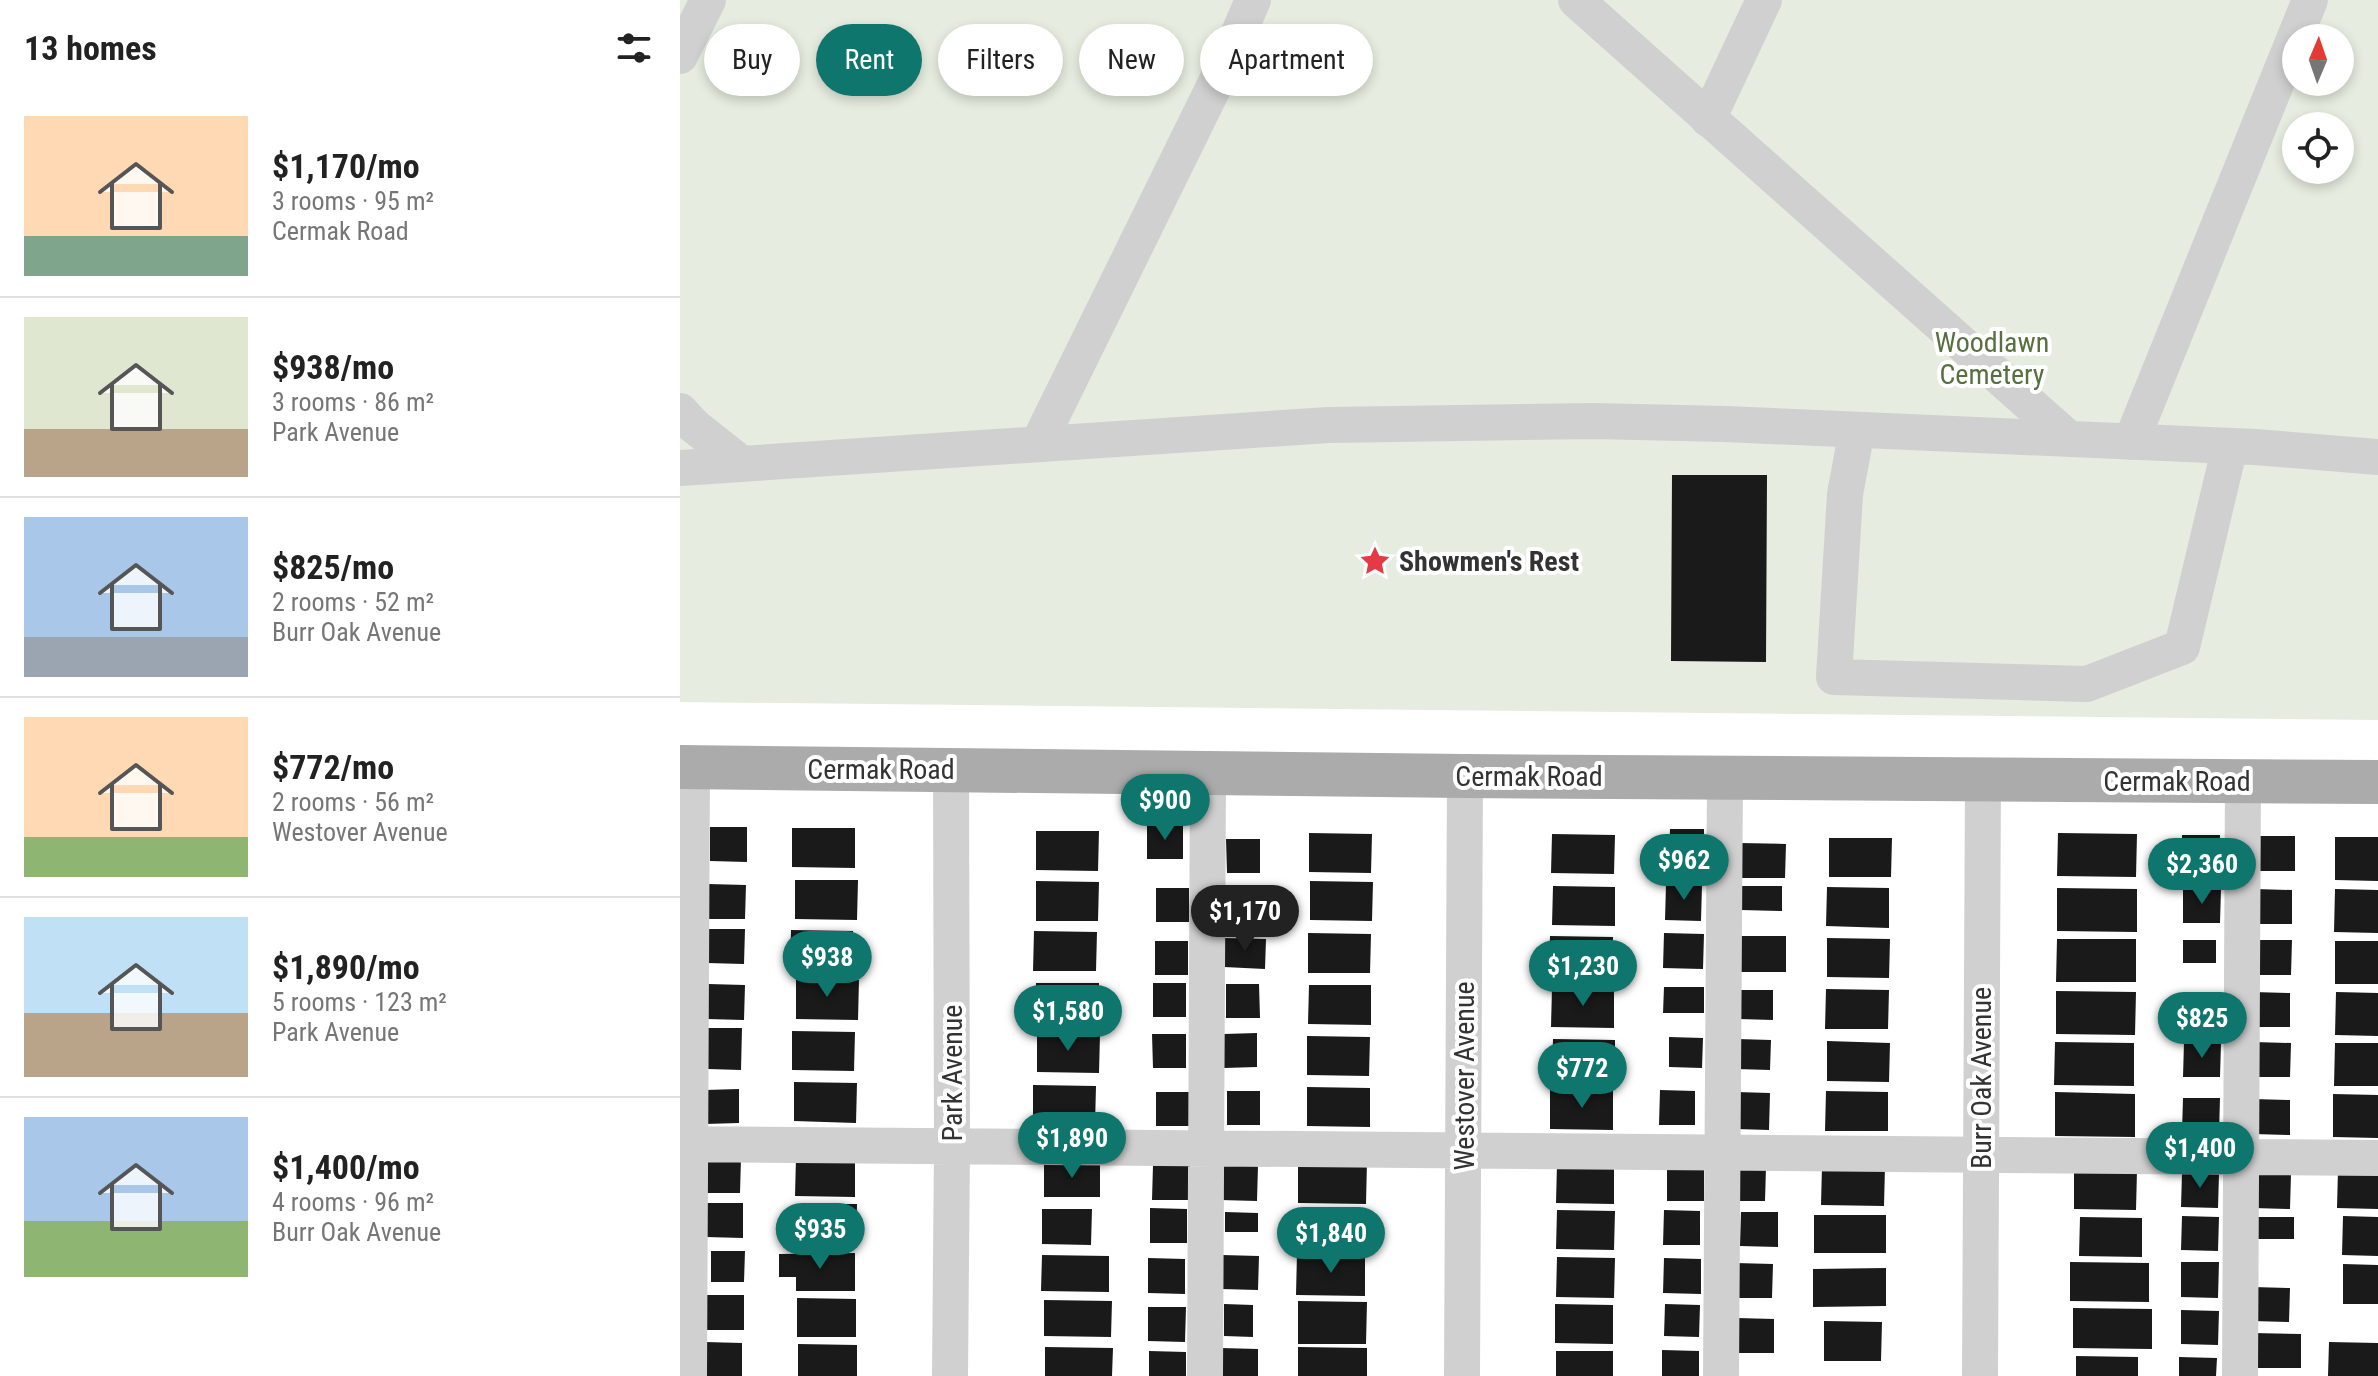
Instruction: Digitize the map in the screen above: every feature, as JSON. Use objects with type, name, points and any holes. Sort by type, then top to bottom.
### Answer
[{"type":"main road","name":"Cermak Road","points":[[686,767],[2378,782]]},
{"type":"street","points":[[680,56],[708,0]]},
{"type":"street","points":[[1038,444],[1228,58],[1253,0]]},
{"type":"street","points":[[1576,0],[2069,439]]},
{"type":"street","points":[[1708,119],[1764,0]]},
{"type":"street","points":[[2131,442],[2310,0]]},
{"type":"street","points":[[680,411],[742,464]]},
{"type":"street","points":[[680,468],[1328,425],[1593,421],[2230,446],[2378,457]]},
{"type":"street","points":[[1857,430],[1845,494],[1834,677],[2087,684],[2182,647],[2230,446]]},
{"type":"street","points":[[686,767],[685,1144],[689,1376]]},
{"type":"street","name":"Park Avenue","points":[[950,1376],[951,770]]},
{"type":"street","points":[[1205,1376],[1208,772]]},
{"type":"street","name":"Westover Avenue","points":[[1462,1376],[1465,776]]},
{"type":"street","points":[[1721,1376],[1725,777]]},
{"type":"street","name":"Burr Oak Avenue","points":[[1980,1376],[1983,779]]},
{"type":"street","points":[[2240,1376],[2243,781]]},
{"type":"street","points":[[685,1144],[2378,1158]]},
{"type":"green space","name":"Woodlawn Cemetery","points":[[680,0],[2378,0],[2378,720],[680,702]]},
{"type":"building","points":[[1672,475],[1767,475],[1766,662],[1671,661]]},
{"type":"building","points":[[1147,825],[1183,825],[1183,859],[1147,859]]},
{"type":"building","points":[[710,827],[747,827],[747,862],[710,861]]},
{"type":"building","points":[[792,828],[855,828],[855,868],[792,867]]},
{"type":"building","points":[[1670,829],[1704,829],[1704,855],[1669,855]]},
{"type":"building","points":[[1036,831],[1099,831],[1098,871],[1036,870]]},
{"type":"building","points":[[1309,833],[1372,834],[1371,873],[1309,872]]},
{"type":"building","points":[[2058,833],[2137,834],[2136,877],[2057,876]]},
{"type":"building","points":[[1552,834],[1615,835],[1614,874],[1551,873]]},
{"type":"building","points":[[2182,835],[2220,835],[2219,870],[2182,869]]},
{"type":"building","points":[[2258,836],[2295,836],[2295,871],[2258,871]]},
{"type":"building","points":[[2335,837],[2378,837],[2378,881],[2335,880]]},
{"type":"building","points":[[1829,838],[1892,838],[1891,877],[1829,877]]},
{"type":"building","points":[[1226,839],[1260,839],[1260,873],[1227,873]]},
{"type":"building","points":[[1739,843],[1786,844],[1785,878],[1738,878]]},
{"type":"building","points":[[795,880],[858,880],[857,920],[795,919]]},
{"type":"building","points":[[1036,881],[1099,882],[1098,921],[1036,921]]},
{"type":"building","points":[[1310,881],[1373,882],[1372,921],[1310,920]]},
{"type":"building","points":[[708,884],[746,885],[745,919],[708,919]]},
{"type":"building","points":[[1666,884],[1702,885],[1701,921],[1665,920]]},
{"type":"building","points":[[1553,886],[1615,887],[1615,926],[1552,925]]},
{"type":"building","points":[[1741,886],[1782,886],[1782,911],[1741,910]]},
{"type":"building","points":[[1827,887],[1889,888],[1889,928],[1826,926]]},
{"type":"building","points":[[1156,888],[1189,888],[1189,922],[1156,922]]},
{"type":"building","points":[[2057,888],[2137,889],[2137,932],[2057,931]]},
{"type":"building","points":[[2183,888],[2221,889],[2220,923],[2183,923]]},
{"type":"building","points":[[2255,889],[2292,890],[2292,924],[2255,924]]},
{"type":"building","points":[[2335,889],[2378,890],[2378,933],[2334,932]]},
{"type":"building","points":[[1226,892],[1260,893],[1259,923],[1226,922]]},
{"type":"building","points":[[708,929],[745,929],[744,964],[707,963]]},
{"type":"building","points":[[791,930],[853,931],[853,970],[790,969]]},
{"type":"building","points":[[1034,931],[1097,932],[1096,971],[1033,971]]},
{"type":"building","points":[[1308,933],[1371,934],[1370,973],[1308,973]]},
{"type":"building","points":[[1664,933],[1704,934],[1703,969],[1663,968]]},
{"type":"building","points":[[1550,936],[1613,937],[1612,976],[1549,975]]},
{"type":"building","points":[[1738,936],[1786,936],[1786,972],[1737,972]]},
{"type":"building","points":[[1225,938],[1266,939],[1265,969],[1224,967]]},
{"type":"building","points":[[1827,938],[1890,939],[1889,978],[1827,977]]},
{"type":"building","points":[[2057,939],[2136,939],[2136,982],[2056,982]]},
{"type":"building","points":[[2183,940],[2216,940],[2216,963],[2183,963]]},
{"type":"building","points":[[2254,940],[2292,940],[2291,975],[2254,975]]},
{"type":"building","points":[[1155,941],[1188,941],[1188,975],[1155,975]]},
{"type":"building","points":[[2335,941],[2378,941],[2378,984],[2335,984]]},
{"type":"building","points":[[796,979],[859,980],[858,1020],[796,1019]]},
{"type":"building","points":[[1036,983],[1099,983],[1099,1023],[1036,1022]]},
{"type":"building","points":[[1153,983],[1186,983],[1186,1017],[1153,1017]]},
{"type":"building","points":[[708,984],[745,985],[744,1020],[707,1019]]},
{"type":"building","points":[[1226,984],[1259,984],[1260,1018],[1226,1018]]},
{"type":"building","points":[[1309,985],[1371,985],[1371,1025],[1308,1024]]},
{"type":"building","points":[[1664,987],[1704,987],[1704,1013],[1663,1013]]},
{"type":"building","points":[[1552,988],[1614,989],[1614,1028],[1551,1027]]},
{"type":"building","points":[[1826,989],[1889,990],[1888,1029],[1825,1029]]},
{"type":"building","points":[[1740,990],[1773,990],[1773,1020],[1739,1019]]},
{"type":"building","points":[[2056,991],[2136,992],[2135,1035],[2056,1034]]},
{"type":"building","points":[[2253,992],[2290,993],[2290,1027],[2252,1027]]},
{"type":"building","points":[[2336,992],[2378,993],[2378,1036],[2335,1035]]},
{"type":"building","points":[[2184,996],[2222,996],[2221,1031],[2184,1031]]},
{"type":"building","points":[[708,1028],[742,1028],[741,1070],[708,1069]]},
{"type":"building","points":[[792,1031],[855,1032],[854,1071],[792,1070]]},
{"type":"building","points":[[1037,1033],[1100,1034],[1099,1073],[1037,1072]]},
{"type":"building","points":[[1257,1033],[1257,1067],[1224,1068],[1224,1034]]},
{"type":"building","points":[[1152,1034],[1186,1034],[1186,1068],[1153,1068]]},
{"type":"building","points":[[1307,1036],[1370,1037],[1369,1076],[1307,1075]]},
{"type":"building","points":[[1669,1037],[1703,1038],[1702,1068],[1669,1067]]},
{"type":"building","points":[[1553,1039],[1615,1040],[1615,1079],[1552,1078]]},
{"type":"building","points":[[1737,1039],[1771,1040],[1770,1070],[1736,1069]]},
{"type":"building","points":[[1827,1041],[1890,1043],[1889,1082],[1827,1081]]},
{"type":"building","points":[[2055,1042],[2134,1043],[2134,1086],[2054,1085]]},
{"type":"building","points":[[2184,1042],[2221,1043],[2220,1077],[2183,1077]]},
{"type":"building","points":[[2253,1042],[2291,1043],[2290,1077],[2253,1077]]},
{"type":"building","points":[[2335,1043],[2378,1043],[2378,1086],[2334,1086]]},
{"type":"building","points":[[794,1082],[857,1083],[856,1123],[794,1121]]},
{"type":"building","points":[[1033,1085],[1096,1086],[1095,1125],[1033,1124]]},
{"type":"building","points":[[1307,1087],[1370,1088],[1370,1127],[1307,1126]]},
{"type":"building","points":[[739,1089],[739,1123],[705,1124],[705,1090]]},
{"type":"building","points":[[1550,1090],[1613,1091],[1613,1130],[1550,1129]]},
{"type":"building","points":[[1660,1090],[1695,1091],[1695,1125],[1659,1125]]},
{"type":"building","points":[[1227,1091],[1260,1091],[1260,1125],[1227,1125]]},
{"type":"building","points":[[1826,1091],[1888,1092],[1888,1131],[1825,1131]]},
{"type":"building","points":[[1156,1092],[1189,1092],[1189,1126],[1156,1126]]},
{"type":"building","points":[[1736,1092],[1770,1093],[1769,1130],[1736,1129]]},
{"type":"building","points":[[2055,1092],[2135,1094],[2135,1137],[2055,1136]]},
{"type":"building","points":[[2333,1094],[2378,1095],[2378,1138],[2333,1137]]},
{"type":"building","points":[[2183,1098],[2220,1098],[2219,1133],[2182,1132]]},
{"type":"building","points":[[2253,1099],[2290,1100],[2290,1135],[2253,1134]]},
{"type":"building","points":[[796,1157],[855,1158],[855,1197],[795,1196]]},
{"type":"building","points":[[703,1158],[741,1158],[740,1193],[703,1193]]},
{"type":"building","points":[[1298,1161],[1367,1161],[1366,1204],[1298,1203]]},
{"type":"building","points":[[1100,1162],[1100,1197],[1044,1197],[1044,1163]]},
{"type":"building","points":[[1557,1164],[1614,1164],[1614,1204],[1556,1203]]},
{"type":"building","points":[[1153,1165],[1190,1166],[1190,1200],[1152,1200]]},
{"type":"building","points":[[1221,1165],[1258,1165],[1257,1201],[1220,1200]]},
{"type":"building","points":[[1667,1166],[1704,1166],[1704,1201],[1667,1201]]},
{"type":"building","points":[[1822,1166],[1885,1166],[1884,1206],[1821,1205]]},
{"type":"building","points":[[1735,1167],[1766,1167],[1765,1201],[1734,1201]]},
{"type":"building","points":[[2338,1169],[2378,1170],[2378,1209],[2337,1208]]},
{"type":"building","points":[[2074,1170],[2137,1170],[2136,1210],[2074,1209]]},
{"type":"building","points":[[2182,1173],[2219,1174],[2218,1208],[2181,1207]]},
{"type":"building","points":[[2254,1174],[2291,1174],[2290,1209],[2253,1208]]},
{"type":"building","points":[[706,1203],[743,1203],[743,1238],[706,1237]]},
{"type":"building","points":[[798,1204],[857,1204],[856,1243],[797,1242]]},
{"type":"building","points":[[1150,1208],[1187,1209],[1187,1243],[1150,1243]]},
{"type":"building","points":[[1042,1209],[1092,1209],[1091,1245],[1042,1244]]},
{"type":"building","points":[[1307,1209],[1364,1209],[1364,1248],[1306,1248]]},
{"type":"building","points":[[1557,1210],[1615,1211],[1614,1250],[1556,1249]]},
{"type":"building","points":[[1664,1210],[1700,1211],[1700,1245],[1663,1245]]},
{"type":"building","points":[[1225,1212],[1258,1213],[1258,1232],[1225,1232]]},
{"type":"building","points":[[1741,1212],[1778,1212],[1778,1247],[1740,1246]]},
{"type":"building","points":[[1814,1215],[1886,1215],[1886,1253],[1814,1253]]},
{"type":"building","points":[[2182,1216],[2219,1217],[2218,1251],[2181,1250]]},
{"type":"building","points":[[2343,1216],[2378,1217],[2378,1256],[2342,1255]]},
{"type":"building","points":[[2080,1217],[2142,1218],[2142,1257],[2079,1256]]},
{"type":"building","points":[[2256,1217],[2294,1217],[2294,1239],[2256,1239]]},
{"type":"building","points":[[711,1251],[745,1251],[744,1282],[711,1282]]},
{"type":"building","points":[[855,1253],[855,1291],[796,1291],[796,1277],[779,1277],[779,1254]]},
{"type":"building","points":[[1297,1253],[1365,1254],[1365,1296],[1296,1295]]},
{"type":"building","points":[[1042,1255],[1109,1256],[1109,1292],[1041,1291]]},
{"type":"building","points":[[1222,1255],[1259,1256],[1258,1290],[1221,1289]]},
{"type":"building","points":[[1557,1257],[1615,1258],[1614,1298],[1556,1297]]},
{"type":"building","points":[[1148,1258],[1185,1259],[1185,1294],[1148,1293]]},
{"type":"building","points":[[1664,1258],[1701,1259],[1701,1294],[1663,1293]]},
{"type":"building","points":[[2070,1262],[2149,1263],[2149,1302],[2070,1301]]},
{"type":"building","points":[[2181,1262],[2219,1262],[2218,1298],[2181,1297]]},
{"type":"building","points":[[1735,1263],[1773,1264],[1772,1298],[1735,1298]]},
{"type":"building","points":[[2343,1264],[2378,1265],[2378,1304],[2343,1304]]},
{"type":"building","points":[[1886,1268],[1886,1306],[1813,1307],[1813,1269]]},
{"type":"building","points":[[2253,1287],[2290,1288],[2289,1322],[2252,1321]]},
{"type":"building","points":[[707,1295],[744,1295],[744,1330],[707,1330]]},
{"type":"building","points":[[797,1298],[856,1299],[856,1337],[797,1337]]},
{"type":"building","points":[[1044,1300],[1112,1301],[1111,1337],[1044,1336]]},
{"type":"building","points":[[1298,1301],[1367,1302],[1366,1344],[1298,1344]]},
{"type":"building","points":[[1224,1304],[1253,1305],[1253,1337],[1224,1336]]},
{"type":"building","points":[[1555,1304],[1613,1305],[1613,1344],[1555,1343]]},
{"type":"building","points":[[1665,1304],[1700,1305],[1699,1337],[1664,1336]]},
{"type":"building","points":[[1148,1307],[1186,1307],[1185,1342],[1148,1341]]},
{"type":"building","points":[[2073,1308],[2152,1309],[2152,1349],[2073,1348]]},
{"type":"building","points":[[2181,1310],[2219,1311],[2218,1345],[2181,1344]]},
{"type":"building","points":[[1737,1318],[1774,1319],[1774,1353],[1737,1353]]},
{"type":"building","points":[[1824,1321],[1882,1322],[1881,1361],[1824,1361]]},
{"type":"building","points":[[2252,1333],[2301,1334],[2301,1368],[2252,1368]]},
{"type":"building","points":[[705,1342],[742,1343],[742,1376],[704,1376]]},
{"type":"building","points":[[2329,1342],[2378,1343],[2378,1376],[2328,1376]]},
{"type":"building","points":[[798,1344],[857,1345],[857,1376],[798,1376]]},
{"type":"building","points":[[1045,1347],[1113,1348],[1112,1376],[1045,1376]]},
{"type":"building","points":[[1298,1347],[1367,1348],[1367,1376],[1298,1376]]},
{"type":"building","points":[[1221,1348],[1258,1349],[1258,1376],[1221,1376]]},
{"type":"building","points":[[1662,1350],[1699,1351],[1699,1376],[1662,1376]]},
{"type":"building","points":[[1149,1351],[1186,1352],[1186,1376],[1149,1376]]},
{"type":"building","points":[[1556,1351],[1613,1351],[1613,1376],[1556,1376]]},
{"type":"building","points":[[2076,1356],[2138,1357],[2138,1376],[2076,1376]]},
{"type":"building","points":[[2179,1357],[2217,1358],[2216,1376],[2179,1376]]},
{"type":"place","name":"Showmen's Rest","points":[[1375,561]]}]
